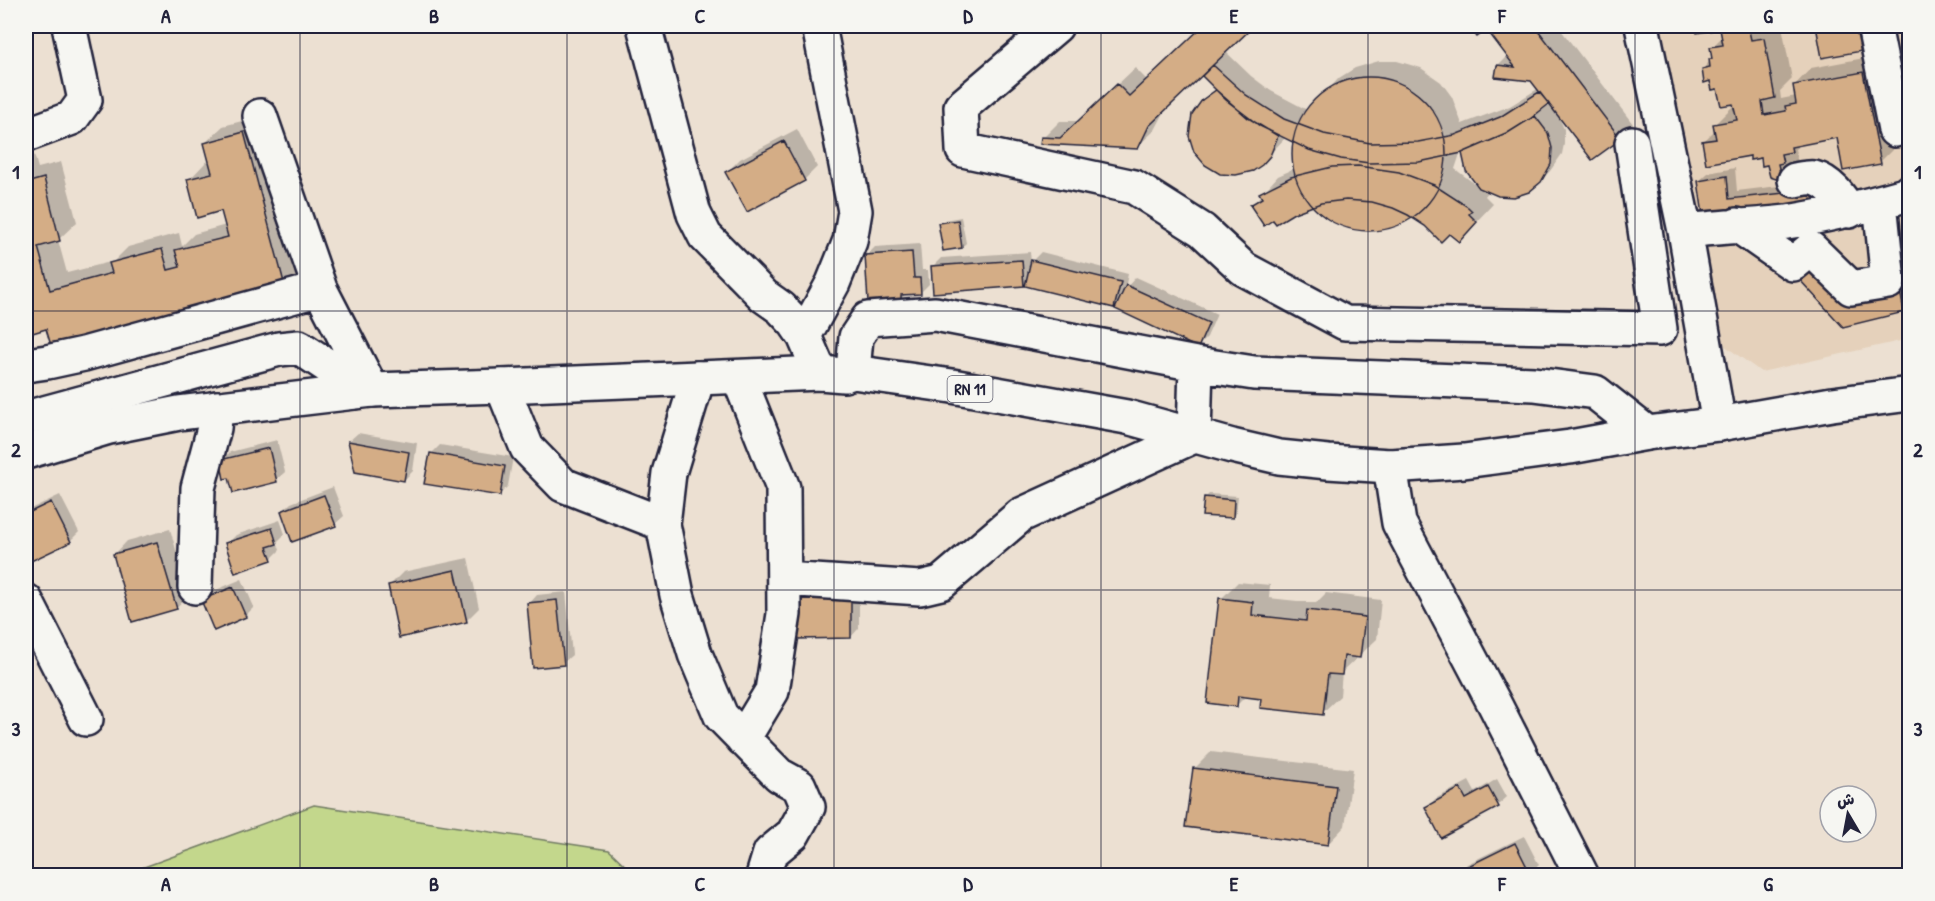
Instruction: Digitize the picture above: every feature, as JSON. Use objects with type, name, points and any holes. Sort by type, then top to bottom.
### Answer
[{"type":"street","points":[[26,135],[72,118],[84,100],[69,26]]},
{"type":"street","points":[[644,26],[694,214],[705,236],[764,296],[781,308],[804,336],[820,373]]},
{"type":"street","points":[[804,336],[833,283],[850,241],[855,211],[819,26]]},
{"type":"street","points":[[1056,26],[961,107],[963,150],[1134,187],[1202,230],[1244,269],[1345,323],[1660,328],[1632,143]]},
{"type":"street","points":[[1642,26],[1685,231],[1719,424]]},
{"type":"street","points":[[1874,26],[1895,130]]},
{"type":"street","points":[[260,116],[320,289],[363,391]]},
{"type":"street","points":[[1795,180],[1812,177],[1823,182],[1841,197],[1849,211]]},
{"type":"street","points":[[1685,231],[1786,222],[1849,211],[1905,195],[1910,191]]},
{"type":"street","points":[[1737,225],[1793,264],[1811,249],[1851,288],[1888,282],[1880,202]]},
{"type":"street","points":[[26,365],[84,354],[320,289]]},
{"type":"street","points":[[853,372],[856,337],[868,319],[935,314],[1254,373],[1534,384],[1595,392],[1647,433]]},
{"type":"street","points":[[26,418],[268,352],[298,347],[363,391]]},
{"type":"street","points":[[784,579],[920,588],[941,583],[1021,515],[1194,436],[1196,364]]},
{"type":"street","name":"RN 11","points":[[26,449],[109,428],[216,408],[363,391],[739,378],[820,373],[844,375],[853,372],[1087,409],[1127,417],[1279,457],[1390,466],[1464,461],[1570,447],[1832,404],[1910,394]]},
{"type":"street","points":[[698,378],[669,474],[663,524],[677,595],[695,654],[721,716],[779,775],[799,786],[808,807],[793,834],[770,854],[763,876]]},
{"type":"street","points":[[739,378],[783,488],[784,614],[772,691],[743,738]]},
{"type":"street","points":[[502,386],[526,448],[563,485],[663,524]]},
{"type":"street","points":[[195,587],[198,488],[214,428],[216,408]]},
{"type":"street","points":[[1390,466],[1399,523],[1582,876]]},
{"type":"street","points":[[26,601],[86,719]]},
{"type":"shaded area","points":[[1655,26],[1909,26],[1909,339],[1761,372],[1717,340]]},
{"type":"green space","points":[[314,805],[609,850],[635,875],[129,875],[136,870]]},
{"type":"building","points":[[1203,26],[1254,26],[1149,126],[1138,149],[1040,144],[1041,137],[1060,138],[1117,84],[1129,96]]},
{"type":"building","points":[[1463,26],[1535,26],[1621,139],[1592,160],[1531,81],[1495,77],[1497,65],[1515,67],[1487,30],[1477,37],[1471,29],[1463,29]]},
{"type":"building","points":[[1696,26],[1748,26],[1751,40],[1764,38],[1775,98],[1762,101],[1764,115],[1786,111],[1785,106],[1796,104],[1793,85],[1863,72],[1881,164],[1843,171],[1837,138],[1791,147],[1792,152],[1781,154],[1783,163],[1778,164],[1782,181],[1770,177],[1767,165],[1762,166],[1761,158],[1750,160],[1750,156],[1706,164],[1702,141],[1716,139],[1713,124],[1737,120],[1733,104],[1721,106],[1717,89],[1712,90],[1710,81],[1704,83],[1702,69],[1710,67],[1709,59],[1712,59],[1710,47],[1723,45],[1720,29],[1697,33]]},
{"type":"building","points":[[1816,26],[1858,26],[1862,51],[1822,58]]},
{"type":"building","points":[[1900,26],[1910,26],[1910,53],[1905,54]]},
{"type":"building","points":[[1213,65],[1246,95],[1284,119],[1324,134],[1370,143],[1418,142],[1455,135],[1500,117],[1539,92],[1549,104],[1506,134],[1462,153],[1419,162],[1369,163],[1341,159],[1309,150],[1260,126],[1226,100],[1202,76]]},
{"type":"building","points":[[1910,65],[1910,97],[1904,66]]},
{"type":"building","points":[[1369,77],[1398,83],[1412,90],[1423,100],[1433,111],[1440,125],[1446,154],[1440,183],[1433,197],[1423,208],[1412,218],[1398,225],[1369,231],[1340,225],[1326,218],[1315,208],[1305,197],[1298,183],[1292,154],[1298,125],[1305,111],[1315,100],[1326,90],[1340,83]]},
{"type":"building","points":[[1216,90],[1248,118],[1278,136],[1270,156],[1253,171],[1236,175],[1220,174],[1205,165],[1194,152],[1189,136],[1192,114],[1202,100]]},
{"type":"building","points":[[1535,116],[1548,133],[1552,148],[1551,164],[1541,182],[1529,192],[1514,197],[1498,196],[1479,188],[1466,171],[1462,153],[1506,134]]},
{"type":"building","points":[[244,132],[286,290],[53,352],[46,329],[26,335],[26,183],[44,178],[60,241],[38,247],[50,290],[112,273],[109,263],[162,249],[168,270],[180,267],[175,250],[228,237],[221,211],[197,218],[187,179],[212,173],[204,143]]},
{"type":"building","points":[[784,141],[805,181],[747,212],[725,172]]},
{"type":"building","points":[[1358,166],[1399,172],[1434,185],[1468,207],[1472,211],[1469,214],[1477,222],[1459,242],[1449,234],[1441,242],[1425,226],[1408,215],[1372,202],[1346,200],[1321,203],[1294,213],[1276,224],[1273,220],[1264,226],[1250,205],[1262,198],[1259,193],[1291,177],[1332,167]]},
{"type":"building","points":[[1727,176],[1729,199],[1813,190],[1826,201],[1703,215],[1698,181]]},
{"type":"building","points":[[958,220],[962,248],[943,251],[938,223]]},
{"type":"building","points":[[912,252],[914,278],[920,278],[921,294],[901,295],[901,300],[868,302],[865,255]]},
{"type":"building","points":[[1022,260],[1024,286],[933,293],[931,266]]},
{"type":"building","points":[[1031,260],[1121,282],[1114,308],[1025,286]]},
{"type":"building","points":[[1814,266],[1900,290],[1904,312],[1843,327],[1799,279]]},
{"type":"building","points":[[1126,285],[1209,323],[1198,348],[1115,309]]},
{"type":"building","points":[[348,441],[409,452],[404,481],[355,472]]},
{"type":"building","points":[[269,448],[277,482],[233,493],[229,478],[224,479],[220,460]]},
{"type":"building","points":[[430,453],[505,466],[500,496],[424,484]]},
{"type":"building","points":[[324,495],[336,526],[292,542],[281,511]]},
{"type":"building","points":[[1204,497],[1234,500],[1233,518],[1202,516]]},
{"type":"building","points":[[51,502],[71,542],[29,562],[26,555],[26,514]]},
{"type":"building","points":[[272,528],[277,544],[267,547],[272,560],[235,573],[225,543]]},
{"type":"building","points":[[157,542],[177,609],[132,622],[113,554]]},
{"type":"building","points":[[455,570],[467,622],[399,638],[388,585]]},
{"type":"building","points":[[233,587],[246,617],[214,631],[201,600]]},
{"type":"building","points":[[851,593],[851,638],[797,639],[796,594]]},
{"type":"building","points":[[1219,598],[1253,602],[1252,615],[1306,621],[1307,610],[1365,617],[1360,658],[1344,656],[1342,675],[1328,674],[1323,715],[1260,708],[1261,699],[1238,696],[1237,707],[1207,703]]},
{"type":"building","points":[[557,600],[564,665],[533,668],[527,603]]},
{"type":"building","points":[[1193,768],[1336,786],[1328,845],[1185,827]]},
{"type":"building","points":[[1488,787],[1499,807],[1441,838],[1425,807],[1460,788],[1466,799]]},
{"type":"building","points":[[1515,843],[1531,875],[1458,876],[1456,872]]}]
